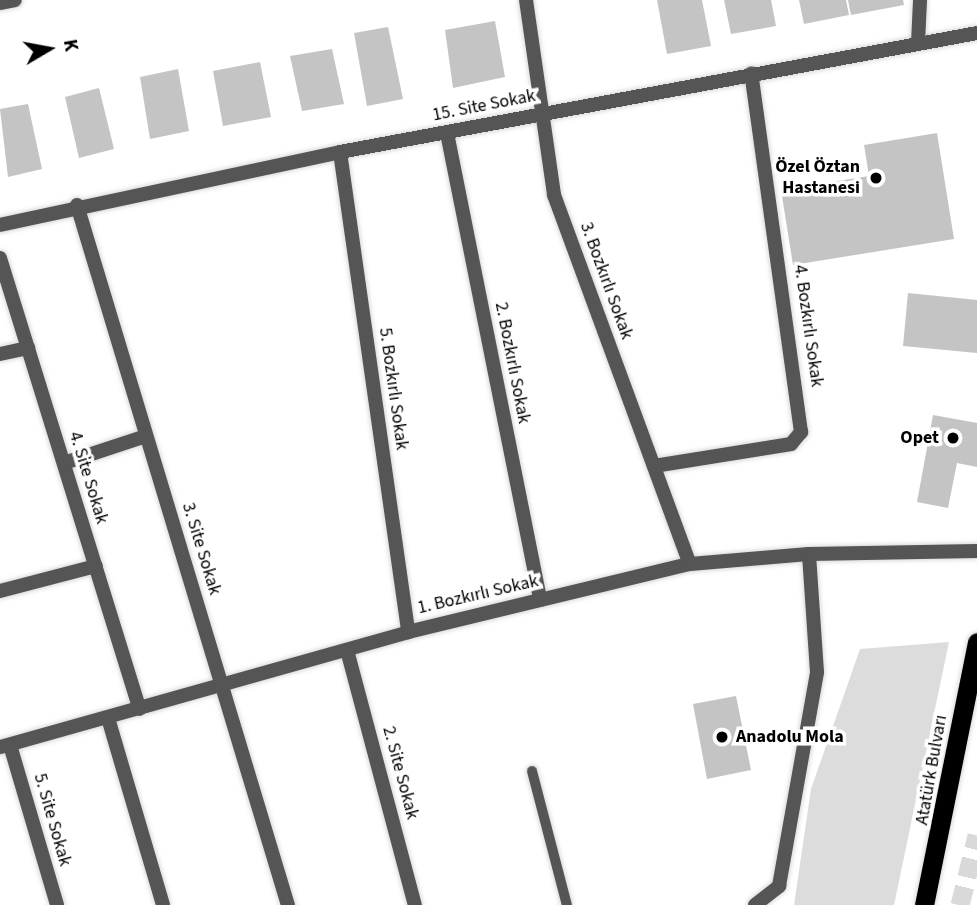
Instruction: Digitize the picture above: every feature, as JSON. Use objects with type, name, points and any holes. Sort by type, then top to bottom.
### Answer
[{"type":"highway","name":"Atatürk Bulvarı","points":[[924,905],[977,642]]},
{"type":"street","points":[[0,3],[15,0]]},
{"type":"street","name":"3. Bozkırlı Sokak","points":[[526,0],[554,195],[690,564]]},
{"type":"street","points":[[918,43],[920,0]]},
{"type":"street","name":"15. Site Sokak","points":[[0,225],[76,205],[340,152],[751,73],[977,33]]},
{"type":"street","name":"4. Bozkırlı Sokak","points":[[654,466],[790,444],[801,432],[751,73]]},
{"type":"street","name":"2. Bozkırlı Sokak","points":[[447,133],[540,600]]},
{"type":"street","name":"5. Bozkırlı Sokak","points":[[340,152],[408,632]]},
{"type":"street","name":"3. Site Sokak","points":[[76,205],[288,905]]},
{"type":"street","name":"4. Site Sokak","points":[[0,258],[140,709]]},
{"type":"street","points":[[0,355],[28,348]]},
{"type":"street","points":[[64,463],[146,436]]},
{"type":"street","name":"1. Bozkırlı Sokak","points":[[5,746],[408,632],[690,564],[809,554],[977,551]]},
{"type":"street","points":[[755,905],[779,887],[817,672],[809,554]]},
{"type":"street","points":[[0,591],[96,566]]},
{"type":"street","name":"2. Site Sokak","points":[[347,650],[415,905]]},
{"type":"street","points":[[108,718],[163,905]]},
{"type":"street","name":"5. Site Sokak","points":[[5,746],[57,905]]},
{"type":"lane","points":[[532,771],[567,905]]},
{"type":"shaded area","points":[[949,642],[894,905],[794,905],[811,789],[860,649]]},
{"type":"building","points":[[657,0],[702,0],[711,46],[667,54]]},
{"type":"building","points":[[724,0],[771,0],[776,26],[731,34]]},
{"type":"building","points":[[799,0],[846,0],[849,15],[804,24]]},
{"type":"building","points":[[848,0],[903,0],[904,5],[851,15]]},
{"type":"building","points":[[495,21],[505,77],[453,88],[445,30]]},
{"type":"building","points":[[388,27],[403,99],[367,106],[354,33]]},
{"type":"building","points":[[332,49],[344,104],[302,111],[290,56]]},
{"type":"building","points":[[260,62],[271,117],[223,126],[213,71]]},
{"type":"building","points":[[178,69],[189,131],[150,139],[140,77]]},
{"type":"building","points":[[99,88],[114,149],[79,158],[65,97]]},
{"type":"building","points":[[28,104],[42,169],[8,177],[0,109]]},
{"type":"building","points":[[937,133],[954,239],[793,265],[781,190],[869,176],[864,145]]},
{"type":"building","points":[[908,293],[977,300],[977,353],[903,346]]},
{"type":"building","points":[[933,415],[977,423],[977,467],[957,463],[948,508],[917,502]]},
{"type":"building","name":"Anadolu Mola","points":[[736,696],[751,770],[707,779],[693,704]]},
{"type":"tunnel","points":[[960,905],[977,835]]},
{"type":"place","name":"Özel Öztan Hastanesi","points":[[876,178]]},
{"type":"place","name":"Opet","points":[[953,438]]},
{"type":"place","name":"Anadolu Mola","points":[[722,737]]}]
